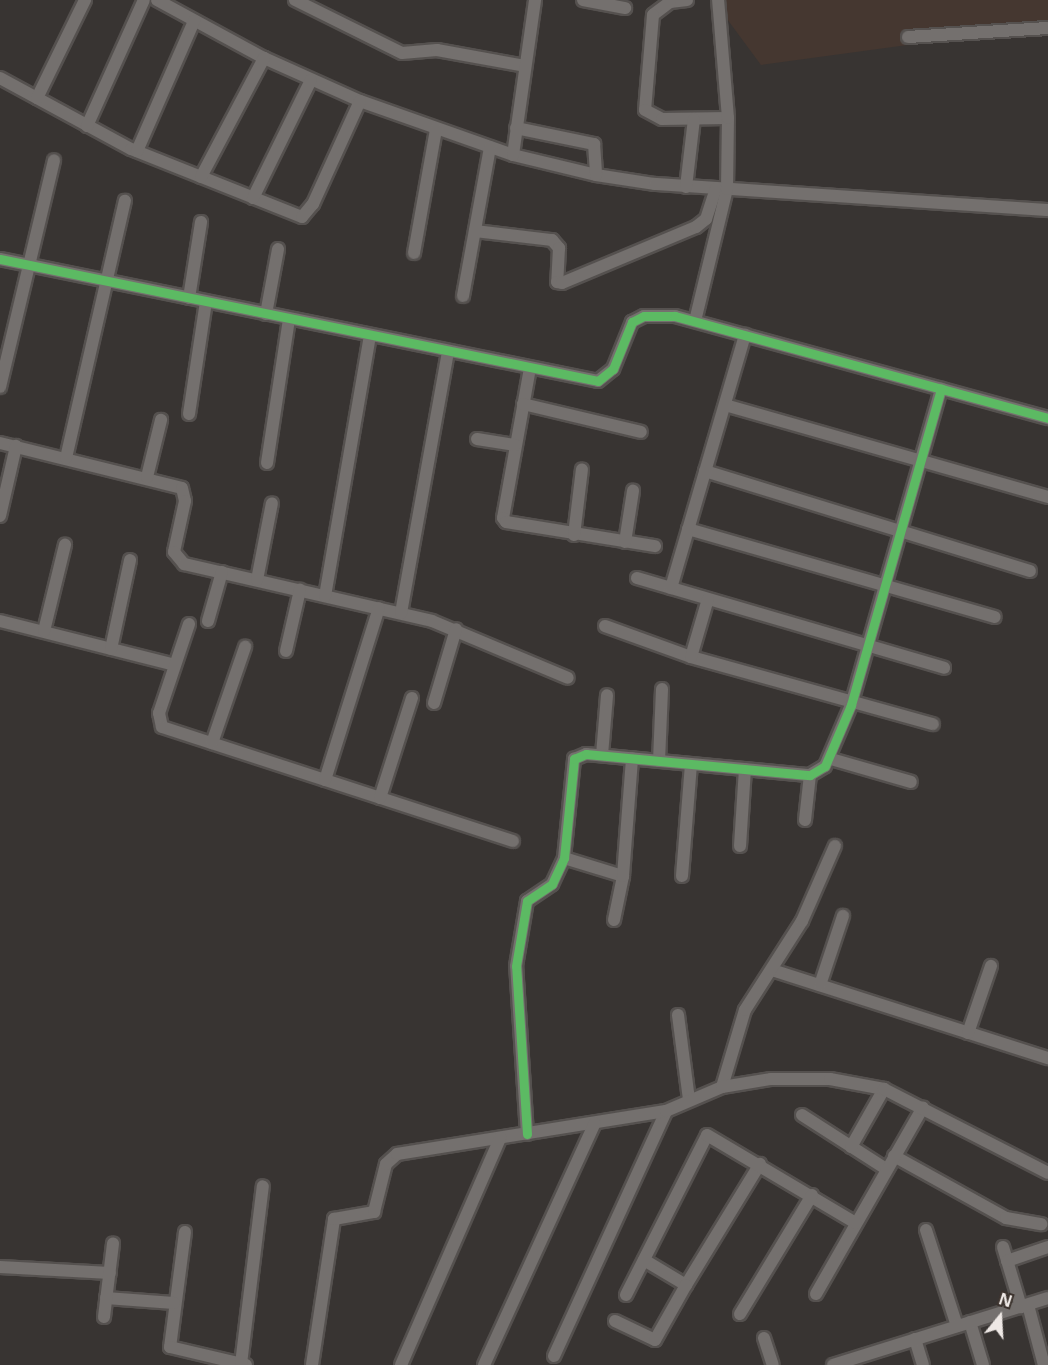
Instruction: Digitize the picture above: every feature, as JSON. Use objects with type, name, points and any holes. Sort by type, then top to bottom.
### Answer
[{"type":"street","points":[[37,98],[85,0]]},
{"type":"street","points":[[87,126],[144,0]]},
{"type":"street","points":[[157,0],[264,58],[360,100],[513,155],[596,175],[687,187],[1048,210]]},
{"type":"street","points":[[295,0],[402,53],[437,50],[525,66]]},
{"type":"street","points":[[513,155],[535,0]]},
{"type":"street","points":[[584,0],[625,8]]},
{"type":"street","points":[[687,0],[670,2],[653,15],[644,102],[655,119],[728,118]]},
{"type":"street","points":[[695,321],[722,189],[728,118],[718,0]]},
{"type":"street","points":[[137,151],[194,21]]},
{"type":"street","points":[[908,38],[1048,28]]},
{"type":"street","points":[[201,177],[264,58]]},
{"type":"street","points":[[0,78],[137,151],[295,216],[308,213],[360,100]]},
{"type":"street","points":[[253,198],[311,80]]},
{"type":"street","points":[[687,187],[694,119]]},
{"type":"street","points":[[516,128],[594,144],[596,175]]},
{"type":"street","points":[[414,254],[436,129]]},
{"type":"street","points":[[463,296],[490,147]]},
{"type":"street","points":[[0,387],[54,160]]},
{"type":"street","points":[[475,231],[552,240],[559,248],[557,282],[562,283],[696,227],[706,219],[722,189]]},
{"type":"street","points":[[66,458],[125,201]]},
{"type":"street","points":[[189,298],[201,222]]},
{"type":"street","points":[[266,314],[278,249]]},
{"type":"street","points":[[0,259],[598,381],[612,369],[632,322],[658,315],[695,321],[1048,418]]},
{"type":"street","points":[[189,414],[206,302]]},
{"type":"street","points":[[267,463],[289,319]]},
{"type":"street","points":[[325,596],[370,335]]},
{"type":"street","points":[[671,588],[745,335]]},
{"type":"street","points":[[401,613],[448,351]]},
{"type":"street","points":[[530,368],[503,518],[514,526],[655,546]]},
{"type":"street","points":[[527,1134],[516,966],[527,902],[552,884],[564,858],[572,766],[579,755],[602,755],[810,775],[831,759],[851,705],[882,587],[941,389]]},
{"type":"street","points":[[524,404],[641,432]]},
{"type":"street","points":[[724,405],[1048,497]]},
{"type":"street","points":[[147,477],[161,420]]},
{"type":"street","points":[[477,439],[516,445]]},
{"type":"street","points":[[0,443],[174,483],[185,493],[176,559],[222,572],[401,613],[456,629],[568,678]]},
{"type":"street","points":[[0,516],[16,446]]},
{"type":"street","points":[[574,535],[582,469]]},
{"type":"street","points":[[705,471],[1030,571]]},
{"type":"street","points":[[625,542],[633,491]]},
{"type":"street","points":[[257,580],[272,503]]},
{"type":"street","points":[[688,529],[995,618]]},
{"type":"street","points":[[44,632],[65,545]]},
{"type":"street","points":[[111,649],[130,561]]},
{"type":"street","points":[[208,621],[222,572]]},
{"type":"street","points":[[637,578],[865,647],[944,668]]},
{"type":"street","points":[[286,651],[300,590]]},
{"type":"street","points":[[691,657],[708,599]]},
{"type":"street","points":[[325,780],[379,608]]},
{"type":"street","points":[[0,621],[175,665]]},
{"type":"street","points":[[189,624],[158,721],[212,743],[513,841]]},
{"type":"street","points":[[605,626],[691,657],[851,705],[933,724]]},
{"type":"street","points":[[434,703],[456,629]]},
{"type":"street","points":[[212,743],[245,647]]},
{"type":"street","points":[[659,761],[662,689]]},
{"type":"street","points":[[602,755],[607,695]]},
{"type":"street","points":[[380,798],[412,698]]},
{"type":"street","points":[[614,920],[623,876],[632,758]]},
{"type":"street","points":[[831,759],[911,782]]},
{"type":"street","points":[[682,876],[691,764]]},
{"type":"street","points":[[740,846],[745,769]]},
{"type":"street","points":[[805,820],[810,775]]},
{"type":"street","points":[[722,1087],[740,1022],[802,921],[835,846]]},
{"type":"street","points":[[564,858],[623,876]]},
{"type":"street","points":[[820,985],[843,916]]},
{"type":"street","points":[[968,1033],[991,966]]},
{"type":"street","points":[[772,970],[1048,1058]]},
{"type":"street","points":[[678,1015],[689,1100]]},
{"type":"street","points":[[312,1365],[334,1219],[374,1212],[386,1164],[397,1154],[666,1112],[722,1087],[771,1079],[830,1079],[884,1089],[1048,1173]]},
{"type":"street","points":[[851,1147],[884,1089]]},
{"type":"street","points":[[816,1294],[923,1107]]},
{"type":"street","points":[[554,1356],[666,1112]]},
{"type":"street","points":[[802,1115],[886,1169]]},
{"type":"street","points":[[484,1365],[595,1123]]},
{"type":"street","points":[[626,1296],[707,1136],[760,1164],[856,1223]]},
{"type":"street","points":[[401,1365],[500,1138]]},
{"type":"street","points":[[894,1156],[1006,1218],[1041,1224]]},
{"type":"street","points":[[615,1321],[655,1340],[760,1164]]},
{"type":"street","points":[[185,1232],[170,1347],[243,1364],[263,1186]]},
{"type":"street","points":[[740,1314],[812,1195]]},
{"type":"street","points":[[926,1230],[983,1365]]},
{"type":"street","points":[[104,1317],[113,1244]]},
{"type":"street","points":[[1003,1247],[1044,1365]]},
{"type":"street","points":[[1007,1261],[1048,1247]]},
{"type":"street","points":[[644,1260],[686,1285]]},
{"type":"street","points":[[0,1267],[110,1273]]},
{"type":"street","points":[[106,1298],[174,1303]]},
{"type":"street","points":[[833,1365],[859,1361],[915,1339],[1048,1298]]},
{"type":"street","points":[[764,1338],[773,1365]]},
{"type":"street","points":[[915,1339],[923,1365]]},
{"type":"shaded area","points":[[713,0],[1048,0],[1048,26],[761,65]]},
{"type":"cycle path","points":[[0,259],[598,381],[613,369],[632,322],[644,316],[675,316],[1048,418]]},
{"type":"cycle path","points":[[527,1134],[516,966],[527,901],[552,884],[564,858],[574,759],[586,754],[810,775],[825,766],[851,705],[941,389]]}]
